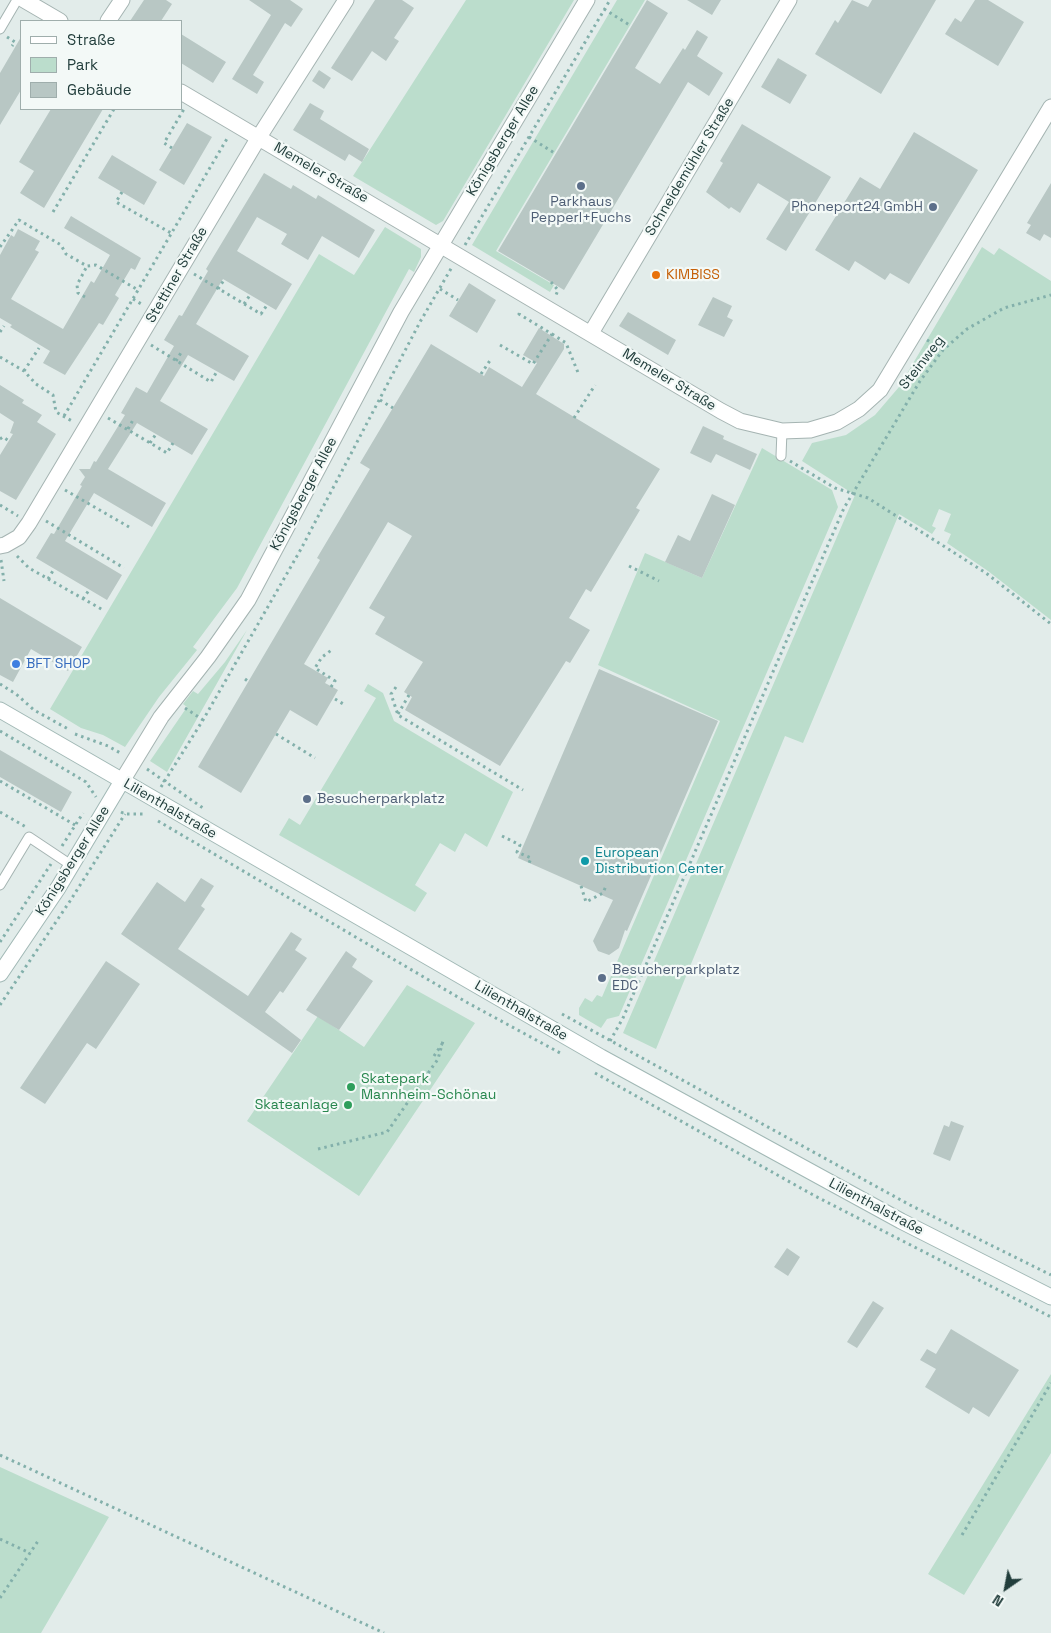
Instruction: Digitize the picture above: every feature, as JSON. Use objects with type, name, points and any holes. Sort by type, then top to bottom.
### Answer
[{"type":"street","points":[[24,0],[58,20]]},
{"type":"street","points":[[109,20],[122,0]]},
{"type":"street","name":"Stettiner Straße","points":[[2,550],[19,537],[53,483],[259,137],[346,0]]},
{"type":"street","name":"Königsberger Allee","points":[[0,974],[71,865],[165,712],[208,657],[248,600],[401,312],[440,243],[587,0]]},
{"type":"street","name":"Schneidemühler Straße","points":[[592,334],[789,0]]},
{"type":"street","name":"Memeler Straße","points":[[186,95],[740,421],[782,431],[810,430],[837,422],[859,409],[880,390],[1051,107]]},
{"type":"street","name":"Lilienthalstraße","points":[[0,710],[601,1057],[901,1221],[1051,1297]]},
{"type":"lane","points":[[0,29],[17,0]]},
{"type":"lane","points":[[782,431],[782,456]]},
{"type":"lane","points":[[0,885],[29,837],[71,865]]},
{"type":"path","points":[[165,780],[203,720],[301,549],[440,289],[610,0]]},
{"type":"path","points":[[604,10],[631,26]]},
{"type":"path","points":[[9,39],[15,42],[12,46]]},
{"type":"path","points":[[54,212],[113,110]]},
{"type":"path","points":[[172,148],[164,143],[179,110]]},
{"type":"path","points":[[64,416],[236,124]]},
{"type":"path","points":[[529,137],[556,154]]},
{"type":"path","points":[[122,192],[116,202],[171,234]]},
{"type":"path","points":[[0,247],[19,220],[61,245],[66,254],[87,266],[96,266],[138,290]]},
{"type":"path","points":[[85,297],[78,293],[77,285],[87,266]]},
{"type":"path","points":[[182,266],[261,314],[267,305]]},
{"type":"path","points":[[218,289],[224,280]]},
{"type":"path","points":[[440,289],[458,300]]},
{"type":"path","points":[[244,304],[250,295]]},
{"type":"path","name":"Steinweg","points":[[601,1057],[623,1018],[844,508],[920,381],[943,350],[967,329],[1004,308],[1051,295]]},
{"type":"path","points":[[518,314],[566,342],[579,375]]},
{"type":"path","points":[[0,332],[4,326]]},
{"type":"path","points":[[916,333],[943,350]]},
{"type":"path","points":[[500,345],[533,364],[552,334]]},
{"type":"path","points":[[140,338],[211,382],[217,371]]},
{"type":"path","points":[[24,371],[39,348]]},
{"type":"path","points":[[176,361],[182,351]]},
{"type":"path","points":[[0,357],[24,371],[36,384],[53,395],[56,412],[86,429]]},
{"type":"path","points":[[480,374],[491,359]]},
{"type":"path","points":[[574,418],[595,385]]},
{"type":"path","points":[[380,400],[393,408]]},
{"type":"path","points":[[97,411],[167,453],[172,444]]},
{"type":"path","points":[[128,429],[133,420]]},
{"type":"path","points":[[150,443],[156,434]]},
{"type":"path","points":[[0,439],[3,437],[9,440]]},
{"type":"path","points":[[782,456],[835,488],[868,498],[986,573],[1051,624]]},
{"type":"path","points":[[53,483],[129,527]]},
{"type":"path","points":[[47,522],[124,568]]},
{"type":"path","points":[[2,550],[29,568],[103,610]]},
{"type":"path","points":[[2,550],[4,581]]},
{"type":"path","points":[[629,566],[659,580]]},
{"type":"path","points":[[48,579],[54,569]]},
{"type":"path","points":[[83,599],[89,590]]},
{"type":"path","points":[[331,687],[335,681],[315,668],[322,657],[333,649]]},
{"type":"path","points":[[0,684],[16,694],[34,710],[77,735],[108,746],[165,780],[208,810]]},
{"type":"path","points":[[396,687],[391,694],[398,715],[523,790]]},
{"type":"path","points":[[398,715],[409,695]]},
{"type":"path","points":[[335,699],[345,705]]},
{"type":"path","points":[[0,731],[86,782],[94,796],[108,804]]},
{"type":"path","points":[[276,734],[315,758]]},
{"type":"path","points":[[0,781],[75,825]]},
{"type":"path","points":[[89,803],[94,796]]},
{"type":"path","points":[[0,942],[84,810]]},
{"type":"path","points":[[0,812],[33,831],[29,837]]},
{"type":"path","points":[[502,836],[520,845],[517,852],[531,858],[528,866]]},
{"type":"path","points":[[581,886],[586,902],[603,893],[606,886]]},
{"type":"path","points":[[555,1011],[910,1205],[1051,1275]]},
{"type":"path","points":[[318,1149],[386,1132],[438,1058],[443,1041],[434,1056]]},
{"type":"path","points":[[962,1534],[1051,1383]]},
{"type":"path","points":[[0,1455],[384,1633]]},
{"type":"path","points":[[0,1540],[30,1553]]},
{"type":"path","points":[[0,1598],[38,1542]]},
{"type":"green space","points":[[466,0],[574,0],[443,221],[436,225],[353,176]]},
{"type":"green space","points":[[617,0],[645,0],[496,251],[554,285],[550,292],[472,245]]},
{"type":"green space","points":[[385,227],[421,249],[421,257],[414,272],[409,269],[237,588],[193,647],[197,650],[159,697],[125,747],[103,735],[81,728],[50,709],[319,254],[354,275]]},
{"type":"green space","points":[[982,247],[994,255],[999,248],[1051,281],[1051,620],[988,571],[947,543],[951,534],[944,531],[951,514],[939,509],[932,526],[936,528],[932,534],[899,514],[803,743],[785,736],[656,1049],[623,1033],[855,495],[802,461],[812,443],[846,435],[875,415],[899,387]]},
{"type":"green space","points":[[762,448],[832,490],[838,507],[619,1016],[607,1019],[601,1028],[579,1015],[579,1008],[585,998],[592,1002],[597,995],[602,997],[720,721],[598,665],[645,553],[702,578]]},
{"type":"green space","points":[[247,630],[167,772],[150,761],[187,707],[183,704],[193,691],[198,694],[225,662]]},
{"type":"green space","points":[[368,684],[383,693],[394,721],[513,792],[487,847],[465,833],[455,852],[440,843],[415,885],[427,893],[415,912],[279,835],[289,818],[300,825],[376,698],[364,691]]},
{"type":"green space","name":"Skatepark Mannheim-Schönau","points":[[407,985],[475,1023],[359,1196],[247,1121],[318,1016],[364,1047]]},
{"type":"green space","points":[[1051,1374],[1051,1453],[964,1595],[928,1574]]},
{"type":"green space","points":[[0,1467],[109,1517],[41,1633],[0,1633]]},
{"type":"building","points":[[144,0],[166,0],[172,4],[162,20],[131,20]]},
{"type":"building","points":[[249,0],[290,0],[303,9],[291,27],[285,23],[253,75],[264,82],[257,94],[232,79],[271,15]]},
{"type":"building","points":[[375,0],[402,0],[414,8],[394,38],[399,41],[386,61],[372,51],[352,81],[331,68]]},
{"type":"building","name":"Parkhaus Pepperl+Fuchs","points":[[647,0],[668,13],[635,68],[660,84],[697,30],[708,37],[697,56],[723,73],[709,96],[688,82],[564,290],[498,251]]},
{"type":"building","points":[[687,0],[721,0],[712,15]]},
{"type":"building","points":[[852,0],[868,7],[872,0],[936,0],[881,94],[815,54],[835,20],[838,23]]},
{"type":"building","points":[[975,0],[988,0],[1024,22],[998,66],[945,34],[955,18],[961,22]]},
{"type":"building","points":[[182,35],[226,62],[213,83],[182,64]]},
{"type":"building","points":[[20,39],[20,92],[0,125],[0,73]]},
{"type":"building","points":[[778,58],[807,75],[790,104],[761,87]]},
{"type":"building","points":[[319,70],[331,78],[324,89],[312,81]]},
{"type":"building","points":[[310,103],[324,111],[320,119],[369,149],[362,162],[349,154],[345,161],[293,130]]},
{"type":"building","points":[[50,110],[102,110],[44,208],[20,193],[34,171],[19,162]]},
{"type":"building","points":[[187,123],[212,137],[184,185],[159,170]]},
{"type":"building","points":[[742,124],[831,177],[786,251],[766,239],[789,202],[758,183],[740,213],[731,207],[729,209],[706,192],[723,163],[720,161]]},
{"type":"building","points":[[914,132],[978,170],[909,284],[890,273],[885,280],[855,261],[849,271],[815,250],[860,177],[880,189]]},
{"type":"building","points":[[112,155],[157,182],[144,205],[98,178]]},
{"type":"building","points":[[264,173],[291,189],[293,185],[316,199],[318,195],[375,230],[359,258],[322,236],[308,260],[281,244],[287,234],[257,217],[237,251],[292,284],[276,310],[223,279],[196,324],[249,356],[234,381],[188,355],[160,401],[208,429],[192,455],[137,423],[108,469],[166,503],[152,527],[94,493],[65,541],[122,575],[107,600],[36,558],[51,533],[54,534],[82,486],[80,485],[85,477],[79,469],[90,469],[94,461],[96,462],[125,415],[121,413],[136,387],[147,393],[174,346],[164,340],[179,315],[182,316],[208,271],[206,269]]},
{"type":"building","points":[[1051,183],[1051,238],[1044,234],[1040,241],[1026,233],[1031,225],[1027,223]]},
{"type":"building","points":[[71,216],[141,258],[135,270],[131,268],[115,295],[119,298],[103,325],[99,323],[65,375],[43,363],[50,351],[10,327],[12,325],[0,318],[0,255],[11,235],[14,237],[18,229],[40,241],[35,250],[39,252],[11,299],[63,329],[91,281],[94,283],[110,255],[64,228]]},
{"type":"building","points":[[469,283],[496,300],[477,333],[449,316]]},
{"type":"building","points":[[713,297],[732,306],[727,317],[733,320],[724,337],[698,325]]},
{"type":"building","points":[[628,312],[676,340],[668,355],[619,326]]},
{"type":"building","points":[[539,328],[564,344],[564,349],[536,394],[660,469],[636,508],[640,510],[591,592],[586,589],[569,618],[590,630],[570,663],[566,661],[500,766],[405,710],[412,697],[404,692],[423,662],[375,634],[385,617],[369,608],[412,536],[388,522],[304,664],[328,678],[325,683],[338,690],[317,726],[290,710],[241,793],[198,767],[320,560],[317,558],[370,469],[360,463],[431,344],[484,376],[489,367],[522,387],[537,363],[523,355]]},
{"type":"building","points":[[0,385],[24,400],[22,403],[42,415],[37,422],[56,434],[16,500],[0,491],[0,455],[13,434],[10,433],[14,422],[0,413]]},
{"type":"building","points":[[703,426],[724,436],[723,439],[757,454],[750,470],[716,454],[711,463],[690,453]]},
{"type":"building","points":[[712,494],[735,505],[702,578],[665,562],[678,535],[690,541]]},
{"type":"building","points":[[0,598],[82,647],[68,671],[31,649],[13,682],[0,675]]},
{"type":"building","points":[[599,669],[718,721],[627,931],[625,930],[619,948],[609,955],[598,951],[593,941],[613,900],[518,858]]},
{"type":"building","points":[[0,750],[72,792],[61,812],[0,777]]},
{"type":"building","points":[[201,878],[214,886],[201,906],[205,909],[178,949],[248,996],[291,932],[302,939],[295,950],[307,958],[283,993],[280,991],[265,1012],[301,1040],[292,1053],[121,934],[157,882],[185,902]]},
{"type":"building","points":[[346,951],[357,959],[352,967],[373,981],[339,1030],[306,1010]]},
{"type":"building","points":[[106,961],[140,984],[96,1049],[87,1043],[45,1104],[20,1088]]},
{"type":"building","points":[[951,1121],[964,1126],[950,1161],[933,1154],[944,1125],[949,1127]]},
{"type":"building","points":[[787,1248],[800,1257],[788,1276],[774,1267]]},
{"type":"building","points":[[873,1301],[884,1308],[857,1348],[847,1342]]},
{"type":"building","points":[[951,1329],[1019,1370],[989,1417],[973,1407],[969,1414],[925,1387],[936,1369],[920,1360],[927,1349],[936,1354]]},
{"type":"place","name":"Parkhaus Pepperl+Fuchs","points":[[581,186]]},
{"type":"place","name":"Phoneport24 GmbH","points":[[933,207]]},
{"type":"place","name":"KIMBISS","points":[[656,275]]},
{"type":"place","name":"BFT SHOP","points":[[16,664]]},
{"type":"place","name":"Besucherparkplatz","points":[[307,799]]},
{"type":"place","name":"European Distribution Center","points":[[585,861]]},
{"type":"place","name":"Besucherparkplatz EDC","points":[[602,978]]},
{"type":"place","name":"Skatepark Mannheim-Schönau","points":[[351,1087]]},
{"type":"place","name":"Skateanlage","points":[[348,1105]]}]
